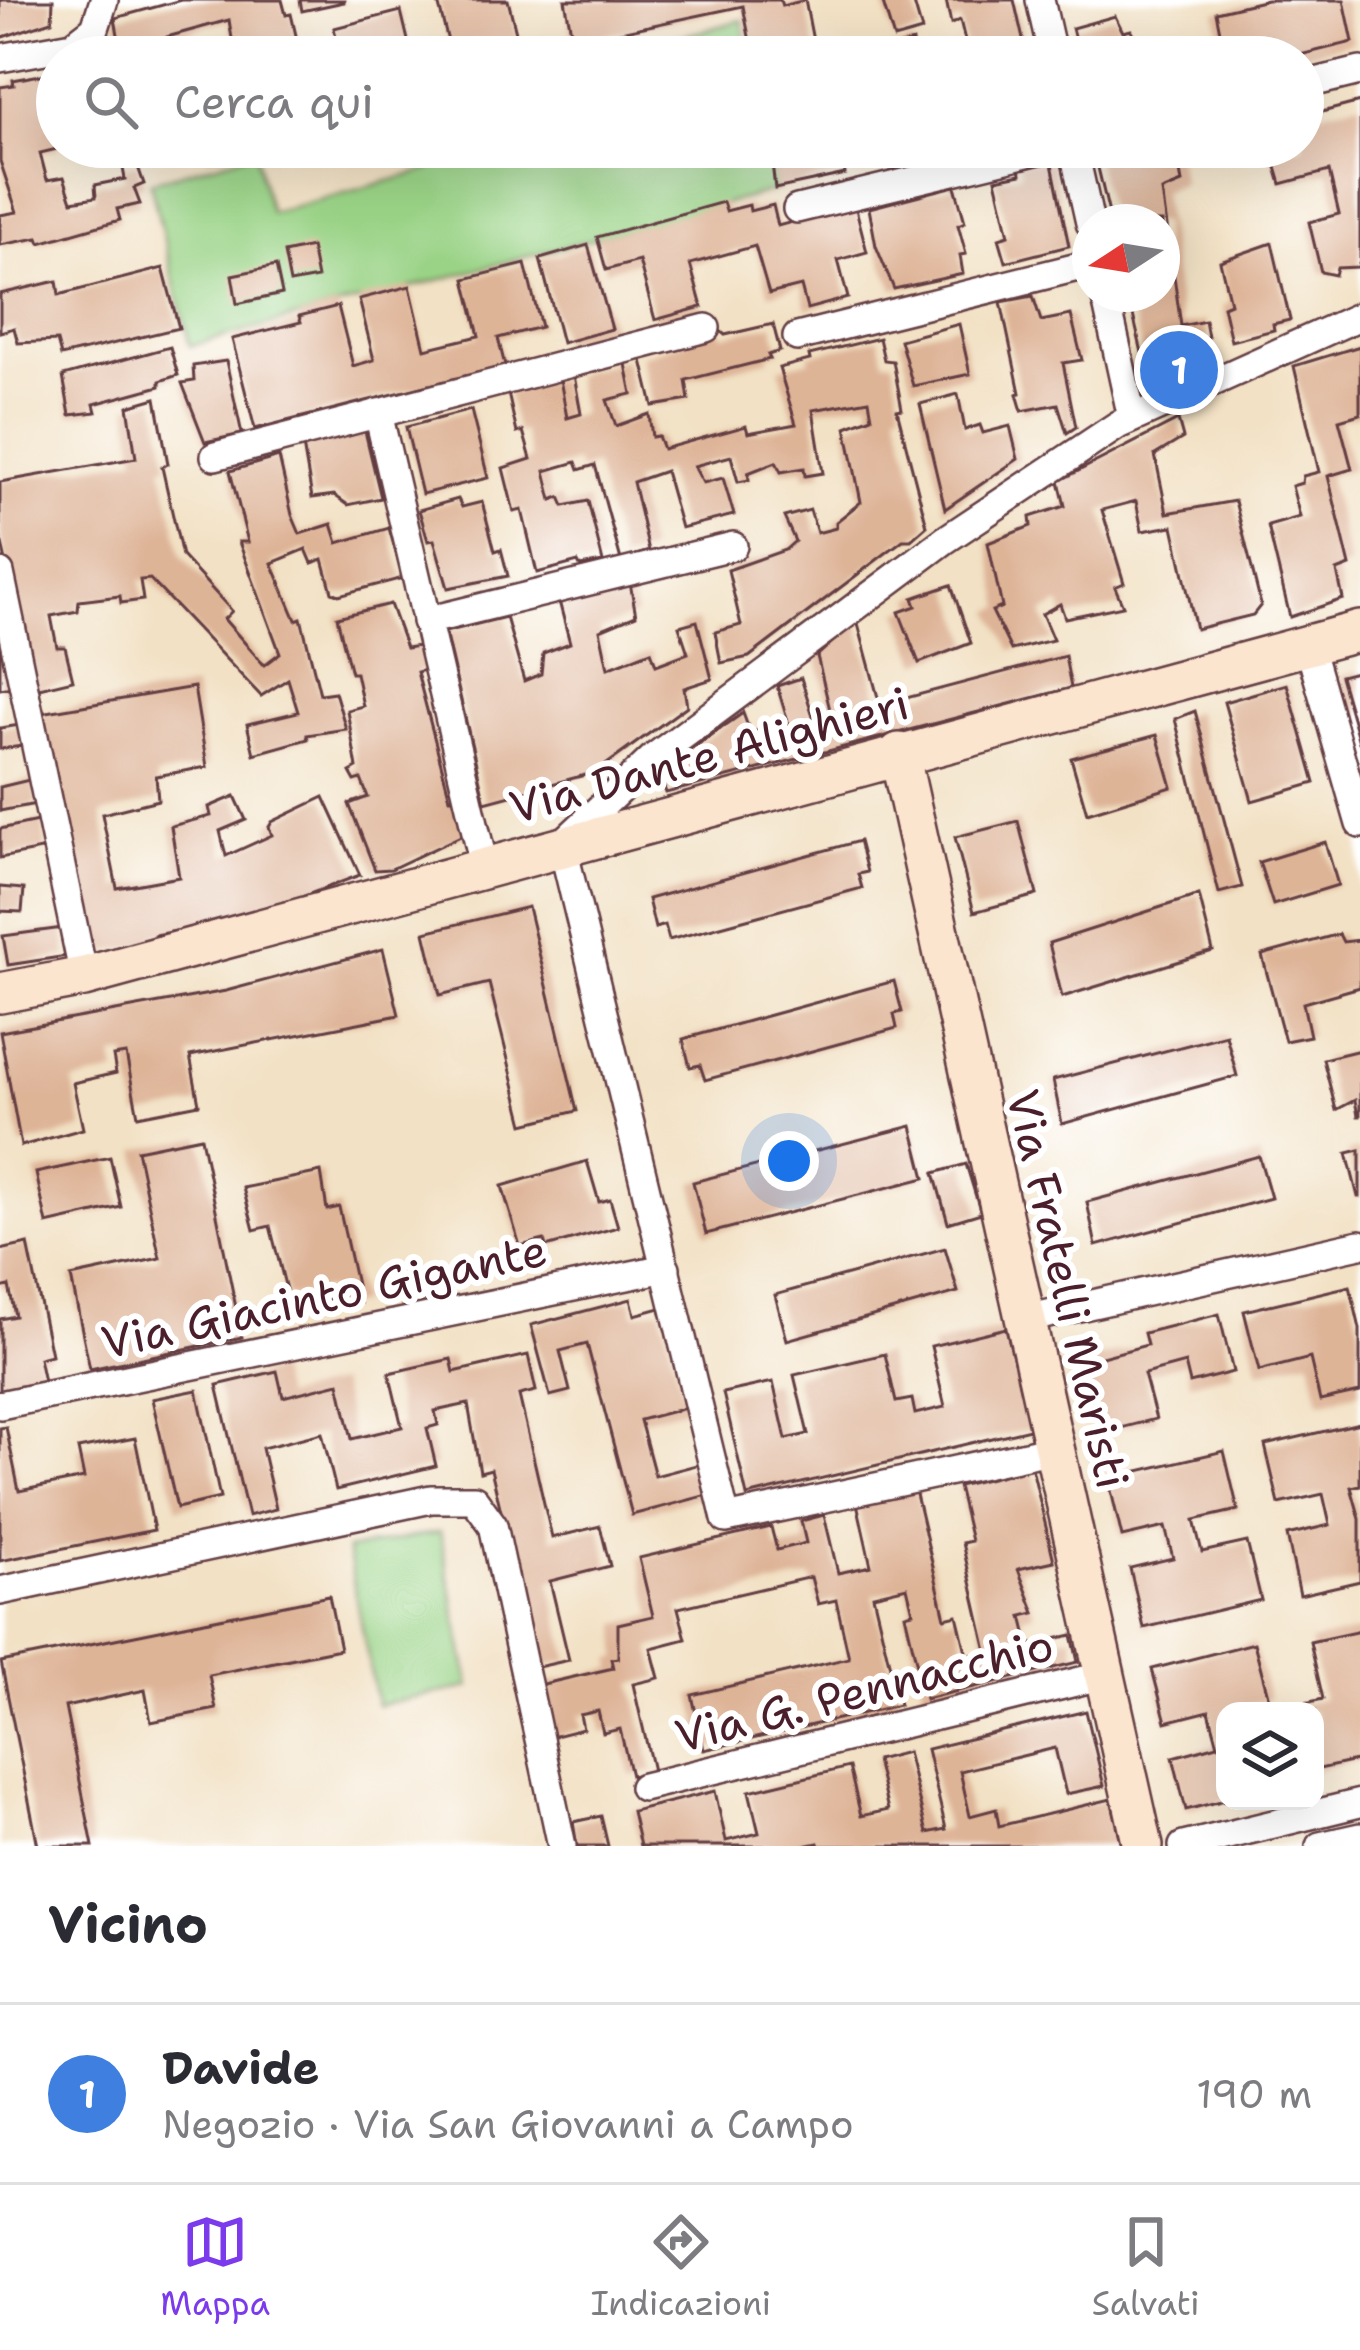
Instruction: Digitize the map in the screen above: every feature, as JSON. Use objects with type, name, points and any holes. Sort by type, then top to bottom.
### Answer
[{"type":"main road","name":"Via Dante Alighieri","points":[[0,993],[84,977],[1360,631]]},
{"type":"main road","name":"Via Fratelli Maristi","points":[[899,753],[1143,1846]]},
{"type":"street","points":[[85,36],[95,28],[104,0]]},
{"type":"street","points":[[1040,0],[1048,36]]},
{"type":"street","points":[[0,58],[36,52]]},
{"type":"street","points":[[1324,80],[1360,71]]},
{"type":"street","points":[[796,209],[965,168]]},
{"type":"street","points":[[1078,168],[1086,204]]},
{"type":"street","points":[[797,337],[1072,268]]},
{"type":"street","points":[[1110,312],[1132,418]]},
{"type":"street","points":[[1054,1449],[727,1519],[562,844],[671,744],[945,540],[1132,418],[1360,316]]},
{"type":"street","points":[[215,456],[706,328]]},
{"type":"street","points":[[378,413],[484,866]]},
{"type":"street","points":[[426,621],[733,546]]},
{"type":"street","points":[[0,573],[84,977]]},
{"type":"street","points":[[1308,644],[1360,824]]},
{"type":"street","points":[[1026,1319],[1358,1250]]},
{"type":"street","name":"Via Giacinto Gigante","points":[[0,1406],[666,1268]]},
{"type":"street","points":[[0,1591],[431,1498],[474,1499],[493,1526],[562,1846]]},
{"type":"street","name":"Via G. Pennacchio","points":[[643,1787],[1105,1676]]},
{"type":"street","points":[[1183,1846],[1360,1803]]},
{"type":"street","points":[[1320,1846],[1360,1837]]},
{"type":"green space","points":[[742,20],[745,36],[684,36]]},
{"type":"green space","points":[[199,168],[259,168],[270,213],[430,170],[772,168],[777,190],[190,346],[150,182]]},
{"type":"green space","points":[[440,1532],[470,1687],[377,1705],[347,1550]]},
{"type":"building","points":[[0,0],[53,0],[52,21],[0,38]]},
{"type":"building","points":[[181,0],[282,0],[296,36],[232,36],[229,20],[171,36],[118,36],[115,18]]},
{"type":"building","points":[[300,0],[344,0],[344,2],[302,11]]},
{"type":"building","points":[[508,0],[517,36],[447,36],[438,2]]},
{"type":"building","points":[[565,0],[780,0],[782,6],[805,0],[812,36],[749,36],[743,6],[601,36],[572,36]]},
{"type":"building","points":[[882,0],[913,0],[922,31],[893,36]]},
{"type":"building","points":[[946,0],[1014,0],[1022,36],[964,36],[960,20],[951,24]]},
{"type":"building","points":[[1267,0],[1344,0],[1353,42],[1324,49],[1324,36],[1221,36],[1216,12]]},
{"type":"building","points":[[401,11],[407,36],[336,36],[334,28]]},
{"type":"building","points":[[1115,16],[1123,32],[1131,30],[1133,36],[1074,36],[1072,28]]},
{"type":"building","points":[[36,76],[36,168],[44,168],[47,180],[64,177],[72,201],[96,197],[95,185],[125,179],[123,168],[138,168],[144,184],[134,188],[140,204],[117,209],[120,220],[40,243],[38,238],[0,245],[0,215],[17,212],[0,161],[0,87],[14,85],[13,80]]},
{"type":"building","points":[[1360,102],[1360,261],[1358,267],[1337,268],[1335,275],[1321,272],[1309,222],[1339,214],[1329,171],[1281,184],[1276,168],[1324,168],[1324,111]]},
{"type":"building","points":[[773,168],[844,168],[845,174],[775,189]]},
{"type":"building","points":[[1020,168],[1053,168],[1069,246],[1006,262],[999,238],[1009,235],[996,179],[1021,174]]},
{"type":"building","points":[[1098,168],[1180,168],[1182,183],[1162,191],[1164,204],[1107,204]]},
{"type":"building","points":[[955,186],[965,222],[958,225],[966,254],[960,255],[963,274],[894,289],[876,246],[869,208]]},
{"type":"building","points":[[723,202],[726,211],[773,205],[778,226],[855,205],[867,252],[838,260],[848,298],[807,309],[801,286],[769,294],[755,246],[690,264],[702,307],[655,320],[639,261],[606,270],[597,237]]},
{"type":"building","points":[[1272,243],[1290,320],[1273,324],[1274,330],[1231,341],[1223,306],[1230,303],[1220,261]]},
{"type":"building","points":[[588,245],[612,329],[562,343],[540,259]]},
{"type":"building","points":[[311,247],[317,278],[290,283],[284,253]]},
{"type":"building","points":[[525,264],[541,327],[498,338],[505,366],[255,429],[232,339],[301,322],[299,316],[338,306],[353,366],[374,360],[359,299],[410,286],[425,349],[479,336],[465,279]]},
{"type":"building","points":[[276,266],[282,294],[237,304],[232,275]]},
{"type":"building","points":[[163,268],[179,328],[61,356],[57,341],[18,343],[14,328],[0,332],[0,294],[57,281],[59,295]]},
{"type":"building","points":[[1033,296],[1041,321],[1071,315],[1082,360],[1063,363],[1076,427],[1067,433],[1058,404],[1022,411],[1017,394],[1001,302]]},
{"type":"building","points":[[1132,312],[1179,312],[1181,326],[1205,321],[1208,337],[1203,338],[1211,362],[1151,390]]},
{"type":"building","points":[[773,324],[780,351],[768,355],[770,359],[686,380],[689,400],[653,406],[641,356],[719,330],[725,335]]},
{"type":"building","points":[[959,324],[970,374],[913,386],[900,340]]},
{"type":"building","points":[[879,338],[884,360],[893,361],[902,409],[897,410],[927,526],[749,657],[721,663],[715,632],[741,625],[728,570],[785,550],[795,541],[784,517],[810,510],[817,533],[836,528],[836,522],[861,502],[846,427],[872,417],[869,400],[813,410],[823,473],[805,476],[804,468],[781,472],[776,462],[738,482],[731,456],[694,466],[703,483],[723,478],[734,515],[681,528],[665,471],[633,482],[649,551],[621,560],[595,465],[579,470],[576,462],[545,471],[552,500],[560,497],[564,506],[588,501],[603,562],[580,566],[578,562],[537,573],[522,510],[514,512],[503,468],[531,459],[523,431],[517,433],[508,393],[560,379],[567,418],[581,414],[574,375],[625,359],[632,394],[607,400],[616,426],[649,414],[652,437],[658,436],[663,449],[746,426],[748,433],[796,424],[779,368],[810,360],[809,355]]},
{"type":"building","points":[[1360,346],[1360,414],[1339,420],[1352,469],[1328,476],[1350,566],[1337,571],[1343,599],[1290,617],[1268,526],[1300,517],[1292,486],[1302,483],[1303,476],[1319,472],[1294,366]]},
{"type":"building","points":[[170,347],[178,375],[160,381],[160,386],[94,404],[96,412],[70,415],[63,376]]},
{"type":"building","points":[[226,361],[242,434],[205,442],[182,383],[194,381],[193,366]]},
{"type":"building","points":[[958,394],[965,430],[980,425],[983,433],[1010,426],[1018,459],[945,509],[920,404]]},
{"type":"building","points":[[156,398],[168,464],[162,467],[182,556],[232,611],[224,619],[264,665],[280,653],[239,542],[248,542],[230,471],[279,457],[300,534],[332,524],[338,543],[389,528],[403,578],[339,595],[332,592],[323,559],[312,563],[306,549],[272,563],[296,620],[301,618],[320,694],[335,692],[346,729],[307,735],[308,739],[254,754],[247,724],[298,712],[288,679],[261,696],[150,579],[140,580],[143,600],[121,603],[120,596],[79,601],[78,611],[51,616],[57,647],[65,647],[73,680],[35,689],[0,535],[0,482],[136,458],[128,406]]},
{"type":"building","points":[[471,410],[488,478],[422,494],[406,427]]},
{"type":"building","points":[[1178,420],[1183,438],[1155,455],[1167,513],[1235,501],[1261,605],[1253,615],[1196,629],[1173,526],[1142,531],[1136,501],[1102,510],[1124,583],[1115,587],[1123,606],[1065,618],[1060,604],[1042,614],[1053,640],[1011,650],[992,611],[1002,607],[988,543],[1031,526],[1030,517],[1065,506],[1059,481]]},
{"type":"building","points":[[363,423],[381,498],[348,505],[334,495],[312,498],[302,439]]},
{"type":"building","points":[[458,499],[462,507],[482,502],[495,551],[501,549],[508,576],[448,588],[434,540],[428,541],[419,510]]},
{"type":"building","points":[[630,583],[636,615],[600,630],[608,668],[651,651],[656,665],[688,653],[679,626],[697,621],[712,679],[684,688],[687,706],[596,772],[485,802],[445,632],[506,617],[524,681],[541,674],[543,653],[570,643],[559,601]]},
{"type":"building","points":[[951,585],[971,643],[919,663],[899,612],[916,606],[913,598]]},
{"type":"building","points":[[390,604],[406,648],[419,646],[428,669],[417,672],[450,798],[455,798],[469,832],[391,869],[375,870],[349,804],[368,797],[361,779],[355,781],[350,772],[357,768],[347,710],[363,706],[337,617]]},
{"type":"building","points":[[857,620],[880,705],[1065,656],[1071,688],[666,793],[659,772],[743,713],[750,732],[789,725],[777,686],[801,678],[814,719],[830,710],[817,656]]},
{"type":"building","points":[[6,644],[18,686],[0,689],[0,646]]},
{"type":"building","points":[[1360,671],[1360,742],[1359,742],[1340,676]]},
{"type":"building","points":[[1287,684],[1315,783],[1252,801],[1224,702]]},
{"type":"building","points":[[194,687],[207,767],[156,776],[158,800],[102,814],[117,888],[179,877],[171,826],[211,816],[209,807],[235,796],[246,820],[220,831],[226,856],[272,835],[272,822],[324,797],[360,875],[246,918],[154,935],[153,944],[87,955],[41,713]]},
{"type":"building","points":[[1195,711],[1242,887],[1219,893],[1175,719]]},
{"type":"building","points":[[27,724],[30,745],[0,749],[0,728]]},
{"type":"building","points":[[1157,735],[1172,787],[1087,813],[1071,758]]},
{"type":"building","points":[[33,779],[36,804],[0,811],[0,787]]},
{"type":"building","points":[[42,820],[46,849],[0,858],[0,829]]},
{"type":"building","points":[[1018,821],[1037,895],[974,912],[955,837]]},
{"type":"building","points":[[859,841],[867,872],[858,874],[862,888],[669,940],[665,925],[655,928],[648,899]]},
{"type":"building","points":[[1325,842],[1338,885],[1273,905],[1259,862]]},
{"type":"building","points":[[0,887],[24,889],[22,912],[0,911]]},
{"type":"building","points":[[1199,895],[1213,951],[1062,997],[1049,943]]},
{"type":"building","points":[[528,907],[577,1111],[524,1124],[489,983],[440,995],[425,932]]},
{"type":"building","points":[[63,928],[67,956],[8,965],[3,936]]},
{"type":"building","points":[[1339,934],[1343,942],[1360,940],[1360,987],[1303,1003],[1310,1036],[1285,1041],[1262,955]]},
{"type":"building","points":[[383,949],[399,1015],[190,1056],[199,1104],[138,1116],[126,1054],[113,1056],[116,1073],[73,1083],[83,1129],[21,1146],[0,1032],[226,991]]},
{"type":"building","points":[[894,981],[902,1012],[894,1014],[897,1028],[705,1080],[700,1065],[690,1067],[683,1039]]},
{"type":"building","points":[[1226,1035],[1237,1076],[1062,1124],[1053,1080]]},
{"type":"building","points":[[1360,1050],[1358,1116],[1355,1100],[1336,1110],[1323,1059]]},
{"type":"building","points":[[912,1126],[925,1178],[706,1234],[693,1182]]},
{"type":"building","points":[[201,1137],[242,1337],[90,1369],[71,1277],[160,1258],[137,1150]]},
{"type":"building","points":[[1360,1150],[1360,1197],[1358,1197],[1347,1153]]},
{"type":"building","points":[[1259,1156],[1271,1198],[1096,1246],[1087,1202]]},
{"type":"building","points":[[110,1157],[121,1207],[47,1224],[36,1173]]},
{"type":"building","points":[[587,1161],[599,1202],[610,1199],[618,1227],[546,1247],[544,1240],[520,1246],[502,1186]]},
{"type":"building","points":[[966,1164],[981,1213],[948,1223],[934,1173]]},
{"type":"building","points":[[321,1172],[327,1210],[339,1207],[360,1303],[331,1309],[327,1289],[288,1297],[270,1226],[254,1230],[243,1188]]},
{"type":"building","points":[[28,1244],[51,1355],[39,1358],[44,1382],[0,1391],[0,1319],[15,1316],[9,1286],[0,1288],[0,1250]]},
{"type":"building","points":[[945,1248],[958,1292],[787,1340],[775,1295]]},
{"type":"building","points":[[1350,1286],[1360,1329],[1360,1392],[1320,1401],[1310,1358],[1259,1371],[1244,1311]]},
{"type":"building","points":[[631,1299],[635,1315],[660,1308],[686,1408],[640,1420],[655,1476],[700,1464],[708,1495],[632,1515],[587,1344],[560,1351],[570,1391],[550,1396],[531,1325]]},
{"type":"building","points":[[1219,1314],[1233,1372],[1190,1383],[1185,1363],[1144,1374],[1156,1419],[1101,1433],[1083,1362],[1147,1345],[1144,1333]]},
{"type":"building","points":[[1006,1328],[1030,1429],[747,1496],[723,1393],[773,1382],[786,1439],[808,1434],[794,1375],[885,1354],[896,1402],[912,1399],[915,1414],[945,1407],[931,1346]]},
{"type":"building","points":[[528,1355],[536,1391],[519,1395],[552,1538],[600,1526],[610,1566],[550,1581],[569,1660],[538,1667],[491,1469],[480,1472],[468,1404],[435,1411],[438,1425],[427,1428],[436,1466],[336,1490],[322,1433],[262,1448],[276,1509],[248,1516],[217,1385],[277,1371],[283,1397],[339,1383],[352,1439],[402,1427],[389,1373],[451,1359],[454,1372]]},
{"type":"building","points":[[197,1390],[220,1498],[177,1508],[152,1399]]},
{"type":"building","points":[[1360,1423],[1360,1485],[1351,1487],[1360,1519],[1360,1581],[1300,1595],[1287,1535],[1330,1525],[1323,1494],[1279,1504],[1265,1445]]},
{"type":"building","points":[[6,1427],[19,1491],[84,1478],[78,1449],[135,1438],[154,1530],[0,1561],[0,1428]]},
{"type":"building","points":[[1224,1451],[1238,1510],[1194,1520],[1202,1552],[1247,1542],[1261,1600],[1144,1628],[1130,1568],[1173,1558],[1165,1527],[1122,1537],[1108,1478]]},
{"type":"building","points":[[1032,1468],[1054,1561],[1018,1569],[1035,1613],[1022,1616],[1029,1645],[1072,1635],[1078,1662],[925,1699],[905,1614],[913,1612],[907,1587],[873,1595],[899,1705],[704,1750],[692,1695],[849,1658],[836,1600],[818,1604],[811,1577],[678,1608],[686,1639],[651,1648],[659,1678],[633,1684],[653,1771],[631,1776],[620,1729],[603,1733],[598,1711],[580,1715],[583,1729],[551,1737],[539,1685],[613,1668],[611,1659],[618,1658],[618,1624],[653,1616],[639,1558],[771,1527],[777,1550],[806,1543],[801,1521],[824,1515],[838,1573],[871,1566],[857,1503],[915,1490],[945,1618],[957,1615],[967,1656],[987,1651],[962,1543],[971,1541],[958,1486]]},
{"type":"building","points":[[329,1596],[340,1649],[209,1675],[216,1709],[151,1722],[145,1690],[65,1707],[93,1846],[38,1846],[1,1662]]},
{"type":"building","points":[[1360,1631],[1360,1760],[1324,1768],[1324,1702],[1310,1702],[1323,1699],[1310,1642]]},
{"type":"building","points":[[1254,1643],[1269,1699],[1216,1702],[1216,1737],[1209,1711],[1166,1722],[1152,1669]]},
{"type":"building","points":[[1086,1711],[1104,1786],[1066,1794],[1055,1748],[960,1771],[970,1816],[996,1809],[999,1826],[1111,1799],[1122,1846],[640,1846],[632,1811],[715,1791],[726,1841],[759,1833],[749,1791],[849,1767],[861,1816],[888,1810],[876,1760],[907,1752],[927,1833],[946,1829],[927,1749]]},
{"type":"building","points":[[1216,1746],[1216,1802],[1186,1810],[1173,1757]]},
{"type":"building","points":[[601,1816],[608,1846],[577,1846],[573,1822]]},
{"type":"place","name":"Davide","points":[[1179,370]]}]
